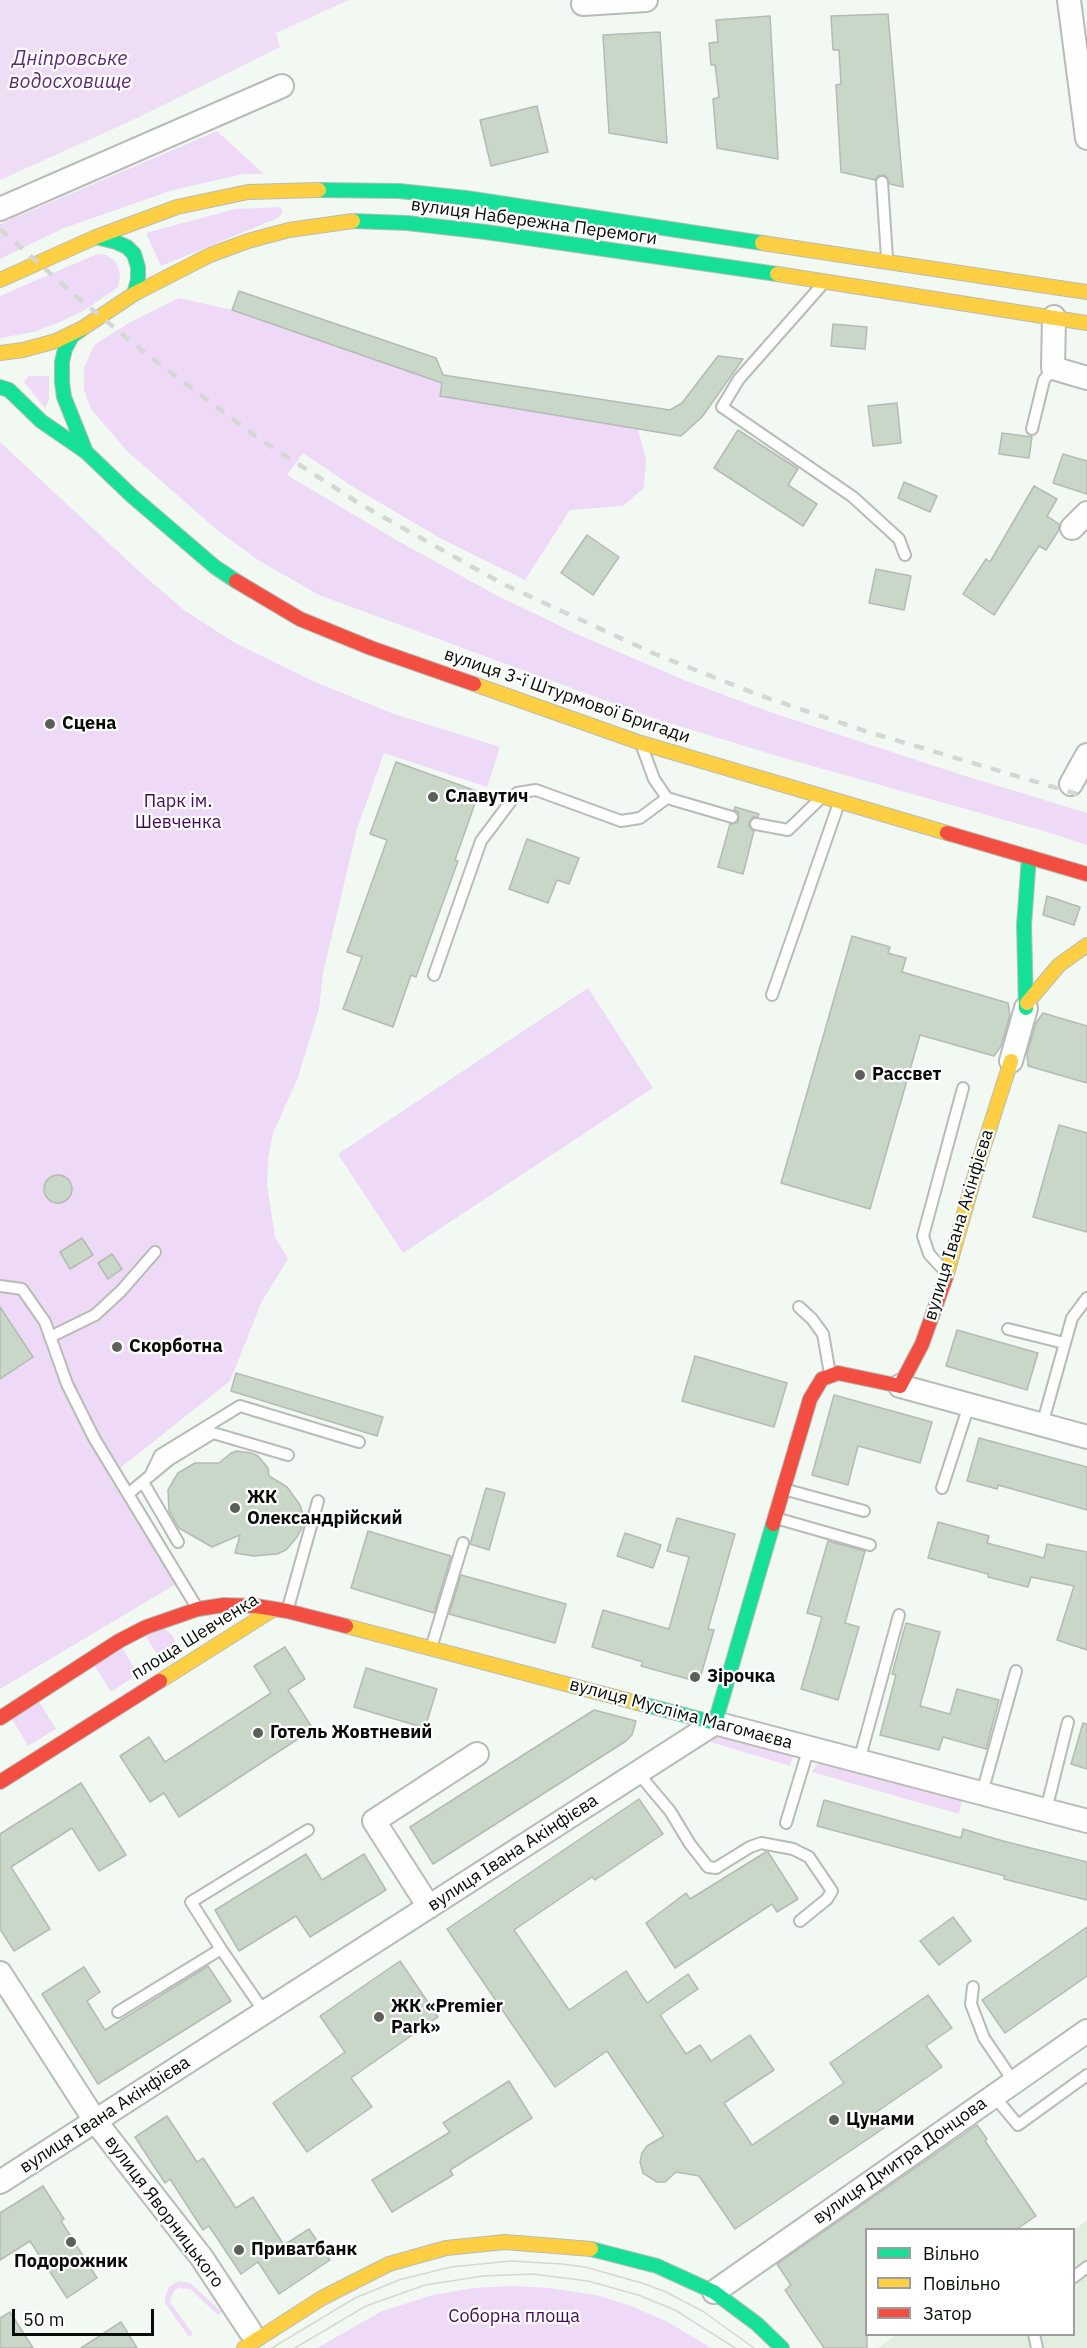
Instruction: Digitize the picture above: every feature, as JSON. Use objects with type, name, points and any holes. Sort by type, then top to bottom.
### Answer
[{"type":"main road","name":"вулиця Набережна Перемоги","points":[[0,280],[96,237],[177,207],[248,192],[336,190],[399,191],[476,200],[1087,292]]},
{"type":"main road","name":"вулиця Набережна Перемоги","points":[[0,353],[23,350],[56,340],[83,328],[134,294],[210,255],[248,241],[289,230],[348,221],[407,223],[486,232],[825,281],[1087,323]]},
{"type":"main road","points":[[96,237],[116,242],[127,247],[134,254],[138,267],[138,280],[134,294]]},
{"type":"main road","name":"вулиця 3-ї Штурмової Бригади","points":[[83,328],[72,336],[65,350],[62,362],[62,382],[71,417],[86,452]]},
{"type":"main road","name":"вулиця 3-ї Штурмової Бригади","points":[[0,379],[4,388],[41,421],[86,452],[132,496],[215,567],[300,619],[381,651],[641,743],[1087,874]]},
{"type":"main road","points":[[1026,1006],[1024,925],[1029,856]]},
{"type":"main road","points":[[1026,1006],[1059,965],[1087,945]]},
{"type":"main road","name":"вулиця Івана Акінфієва","points":[[900,1386],[922,1344],[947,1274],[979,1161],[1011,1061]]},
{"type":"main road","points":[[715,1723],[810,1399],[822,1379],[830,1374],[845,1374],[900,1386]]},
{"type":"main road","name":"площа Шевченка","points":[[0,1718],[119,1641],[163,1620],[198,1609],[224,1605],[281,1610]]},
{"type":"main road","name":"площа Шевченка","points":[[0,1782],[281,1610]]},
{"type":"main road","name":"вулиця Мусліма Магомаєва","points":[[281,1610],[715,1723]]},
{"type":"main road","points":[[247,2339],[351,2282],[389,2264],[430,2252],[476,2244],[539,2242],[605,2251],[657,2266],[714,2292],[757,2324],[782,2348]]},
{"type":"street","points":[[583,3],[646,0]]},
{"type":"street","points":[[1069,0],[1087,138]]},
{"type":"street","points":[[0,209],[282,86]]},
{"type":"street","points":[[1054,317],[1053,368],[1087,378]]},
{"type":"street","points":[[1071,784],[1087,755]]},
{"type":"street","points":[[1011,1061],[1026,1006]]},
{"type":"street","points":[[900,1386],[1087,1437]]},
{"type":"street","name":"вулиця Мусліма Магомаєва","points":[[715,1723],[1087,1821]]},
{"type":"street","name":"вулиця Івана Акінфієва","points":[[0,2182],[715,1723]]},
{"type":"street","points":[[426,1787],[477,1754],[375,1821],[429,1907]]},
{"type":"street","name":"вулиця Яворницького","points":[[0,1973],[96,2122],[202,2258],[247,2339]]},
{"type":"street","name":"вулиця Дмитра Донцова","points":[[714,2292],[1087,2031]]},
{"type":"lane","points":[[882,182],[887,261]]},
{"type":"lane","points":[[825,281],[740,379],[722,407],[853,497],[899,538],[905,555]]},
{"type":"lane","points":[[1032,429],[1044,380],[1053,368]]},
{"type":"lane","points":[[641,743],[654,779],[667,798],[732,818]]},
{"type":"lane","points":[[434,975],[481,841],[517,793],[536,790],[621,821],[640,818],[667,798]]},
{"type":"lane","points":[[756,824],[788,830],[822,796]]},
{"type":"lane","points":[[772,995],[840,801]]},
{"type":"lane","points":[[947,1274],[929,1254],[923,1236],[963,1088]]},
{"type":"lane","points":[[50,1337],[95,1315],[155,1252]]},
{"type":"lane","points":[[0,1286],[22,1289],[45,1322],[67,1384],[94,1438],[198,1609]]},
{"type":"lane","points":[[1042,1426],[1072,1318],[1087,1298]]},
{"type":"lane","points":[[799,1307],[823,1334],[830,1374]]},
{"type":"lane","points":[[1008,1329],[1064,1343]]},
{"type":"lane","points":[[942,1488],[969,1405]]},
{"type":"lane","points":[[146,1479],[160,1455],[240,1406],[359,1442]]},
{"type":"lane","points":[[128,1494],[169,1460],[213,1433],[288,1455]]},
{"type":"lane","points":[[146,1479],[178,1542]]},
{"type":"lane","points":[[784,1489],[864,1511]]},
{"type":"lane","points":[[281,1610],[318,1501]]},
{"type":"lane","points":[[776,1518],[870,1545]]},
{"type":"lane","points":[[431,1648],[462,1543]]},
{"type":"lane","points":[[859,1761],[899,1615]]},
{"type":"lane","points":[[982,1793],[1016,1671]]},
{"type":"lane","points":[[1046,1810],[1068,1722]]},
{"type":"lane","points":[[786,1823],[809,1748]]},
{"type":"lane","points":[[638,1773],[670,1811],[690,1844],[708,1867],[716,1868],[750,1847],[761,1843],[793,1849],[809,1857],[832,1891],[827,1899],[800,1921]]},
{"type":"lane","points":[[265,2013],[191,1902],[308,1830]]},
{"type":"lane","points":[[118,2012],[221,1949]]},
{"type":"lane","points":[[973,1987],[971,2004],[984,2038],[1014,2082]]},
{"type":"lane","points":[[994,2096],[1018,2125],[1087,2075]]},
{"type":"lane","points":[[1075,2276],[1087,2267]]},
{"type":"shaded area","points":[[1087,2220],[1087,2348],[878,2348],[895,2336],[1075,2336],[1075,2229]]},
{"type":"green space","points":[[217,131],[264,174],[243,174],[173,190],[64,228],[0,259],[0,224]]},
{"type":"green space","points":[[281,207],[282,213],[278,218],[161,266],[146,233],[235,209]]},
{"type":"green space","points":[[97,254],[106,255],[115,261],[119,269],[118,287],[85,310],[60,322],[34,332],[0,338],[0,296]]},
{"type":"green space","points":[[179,298],[232,310],[442,383],[440,396],[638,429],[646,459],[644,488],[623,506],[570,510],[525,580],[440,538],[353,487],[303,453],[287,475],[398,541],[496,595],[579,635],[684,680],[773,713],[1087,813],[1087,845],[650,717],[319,595],[258,560],[217,530],[127,451],[91,409],[84,390],[84,368],[94,345],[129,323]]},
{"type":"green space","points":[[28,376],[49,376],[49,400],[45,408],[24,382]]},
{"type":"green space","name":"Парк iм. Шевченка","points":[[0,442],[184,610],[235,643],[315,682],[394,714],[500,747],[487,787],[384,753],[357,829],[323,973],[319,1009],[297,1080],[273,1133],[268,1160],[267,1184],[275,1237],[288,1259],[262,1301],[230,1381],[109,1477],[176,1584],[0,1689]]},
{"type":"green space","points":[[588,988],[653,1088],[403,1253],[338,1154]]},
{"type":"green space","points":[[165,1629],[173,1636],[177,1647],[161,1660],[144,1634]]},
{"type":"green space","points":[[122,1648],[138,1674],[111,1692],[94,1665]]},
{"type":"green space","points":[[39,1702],[56,1729],[28,1746],[12,1719]]},
{"type":"green space","points":[[721,1730],[794,1752],[790,1766],[711,1742]]},
{"type":"green space","points":[[821,1759],[963,1798],[959,1814],[812,1772]]},
{"type":"green space","points":[[179,2281],[190,2283],[222,2312],[218,2315],[190,2289],[178,2288],[173,2292],[170,2302],[193,2334],[189,2337],[165,2303],[169,2287]]},
{"type":"green space","name":"Соборна площа","points":[[511,2286],[549,2288],[596,2295],[631,2306],[668,2322],[711,2348],[317,2348],[382,2311],[433,2295],[474,2288]]},
{"type":"water","name":"Дніпровське водосховище","points":[[0,0],[349,0],[276,33],[280,47],[135,119],[0,180]]},
{"type":"building","points":[[888,14],[903,187],[890,184],[885,175],[878,176],[875,180],[841,172],[836,85],[841,84],[839,50],[833,50],[831,16]]},
{"type":"building","points":[[770,16],[778,159],[717,148],[713,99],[719,97],[715,65],[711,65],[709,43],[718,42],[716,20]]},
{"type":"building","points":[[660,32],[667,143],[609,133],[603,35]]},
{"type":"building","points":[[537,106],[548,152],[491,166],[480,120]]},
{"type":"building","points":[[239,291],[436,358],[443,375],[670,410],[682,403],[718,356],[743,359],[702,417],[681,436],[440,396],[442,383],[232,310]]},
{"type":"building","points":[[833,324],[867,327],[865,349],[831,346]]},
{"type":"building","points":[[897,403],[901,443],[873,446],[868,406]]},
{"type":"building","points":[[738,430],[798,469],[788,485],[817,504],[803,526],[714,468]]},
{"type":"building","points":[[1002,433],[1032,437],[1029,458],[999,454]]},
{"type":"building","points":[[1063,454],[1087,461],[1087,494],[1053,483]]},
{"type":"building","points":[[904,482],[937,496],[930,512],[898,498]]},
{"type":"building","points":[[1034,486],[1057,499],[1047,516],[1059,524],[1059,530],[1046,550],[1039,546],[994,615],[963,594],[986,559],[990,562]]},
{"type":"building","points":[[587,535],[619,557],[593,595],[561,573]]},
{"type":"building","points":[[876,569],[911,576],[904,610],[869,603]]},
{"type":"building","points":[[396,762],[479,792],[455,860],[458,861],[416,977],[411,975],[393,1027],[343,1009],[362,957],[347,952],[387,840],[370,834]]},
{"type":"building","points":[[735,807],[759,814],[749,822],[749,827],[754,831],[743,874],[718,867],[730,824],[737,823],[739,819],[738,812],[734,810]]},
{"type":"building","points":[[527,839],[579,858],[569,884],[557,880],[548,903],[509,889]]},
{"type":"building","points":[[1047,896],[1080,907],[1074,925],[1043,915]]},
{"type":"building","name":"Рассвет","points":[[852,936],[890,947],[888,953],[906,958],[902,972],[1008,1003],[1010,1015],[1001,1046],[994,1056],[920,1035],[870,1209],[781,1183]]},
{"type":"building","points":[[1043,1013],[1087,1026],[1087,1083],[1028,1066],[1027,1054],[1036,1023]]},
{"type":"building","points":[[1059,1125],[1087,1133],[1087,1232],[1033,1217]]},
{"type":"building","points":[[58,1175],[68,1179],[72,1189],[68,1199],[58,1203],[48,1199],[44,1189],[48,1179]]},
{"type":"building","points":[[82,1238],[93,1255],[70,1269],[60,1252]]},
{"type":"building","points":[[112,1254],[122,1269],[108,1279],[98,1263]]},
{"type":"building","points":[[0,1307],[33,1357],[0,1379]]},
{"type":"building","points":[[957,1330],[1038,1353],[1027,1390],[946,1366]]},
{"type":"building","points":[[695,1356],[787,1383],[774,1427],[682,1401]]},
{"type":"building","points":[[236,1373],[383,1417],[377,1436],[231,1391]]},
{"type":"building","points":[[834,1395],[932,1422],[920,1463],[858,1446],[848,1485],[812,1475]]},
{"type":"building","points":[[979,1438],[1087,1467],[1087,1510],[998,1485],[997,1489],[967,1481]]},
{"type":"building","name":"ЖК Олександрійский","points":[[237,1451],[258,1456],[268,1468],[269,1476],[287,1487],[300,1505],[303,1515],[302,1528],[286,1550],[277,1554],[253,1556],[235,1553],[240,1535],[212,1547],[179,1528],[169,1511],[168,1490],[178,1473],[195,1463],[219,1463]]},
{"type":"building","points":[[486,1488],[505,1493],[489,1550],[470,1544]]},
{"type":"building","points":[[677,1518],[735,1534],[708,1629],[714,1630],[699,1682],[641,1666],[643,1662],[592,1647],[603,1610],[669,1629],[689,1557],[667,1551]]},
{"type":"building","points":[[938,1522],[989,1536],[987,1543],[1044,1558],[1047,1544],[1087,1552],[1087,1650],[1057,1640],[1074,1586],[1031,1577],[1028,1587],[928,1558]]},
{"type":"building","points":[[368,1531],[451,1556],[434,1613],[351,1588]]},
{"type":"building","points":[[625,1533],[661,1545],[653,1568],[617,1556]]},
{"type":"building","points":[[828,1541],[865,1551],[845,1623],[859,1627],[838,1700],[801,1689],[822,1617],[807,1613]]},
{"type":"building","points":[[461,1575],[566,1604],[555,1643],[449,1614]]},
{"type":"building","points":[[906,1623],[940,1632],[920,1706],[950,1714],[957,1689],[999,1700],[986,1749],[943,1737],[939,1750],[880,1735],[896,1675],[892,1674]]},
{"type":"building","name":"Готель Жовтневий","points":[[285,1647],[305,1679],[288,1690],[313,1729],[179,1817],[164,1793],[150,1802],[120,1756],[149,1737],[165,1762],[271,1693],[254,1666]]},
{"type":"building","points":[[366,1668],[437,1689],[425,1728],[354,1707]]},
{"type":"building","points":[[594,1710],[636,1721],[632,1735],[433,1864],[410,1827]]},
{"type":"building","points":[[1083,1723],[1087,1724],[1087,1769],[1071,1764]]},
{"type":"building","points":[[81,1783],[126,1855],[99,1871],[72,1828],[11,1867],[50,1929],[14,1951],[0,1929],[0,1834]]},
{"type":"building","points":[[639,1799],[663,1834],[595,1880],[592,1877],[514,1930],[569,2010],[626,1971],[647,2003],[688,1974],[698,1989],[660,2015],[686,2054],[700,2045],[711,2061],[750,2035],[774,2070],[724,2103],[752,2145],[844,2083],[830,2063],[928,1995],[952,2028],[926,2046],[942,2067],[875,2113],[884,2128],[735,2229],[699,2176],[676,2172],[665,2182],[657,2182],[643,2173],[640,2162],[642,2153],[647,2146],[664,2136],[607,2051],[555,2087],[447,1929]]},
{"type":"building","points":[[824,1800],[961,1838],[963,1829],[1087,1862],[1087,1900],[817,1826]]},
{"type":"building","points":[[766,1852],[798,1899],[777,1912],[772,1904],[675,1968],[646,1923],[686,1893],[690,1899]]},
{"type":"building","points":[[306,1854],[322,1880],[364,1854],[386,1890],[310,1937],[296,1916],[239,1951],[215,1910]]},
{"type":"building","points":[[953,1917],[971,1941],[939,1965],[920,1941]]},
{"type":"building","points":[[1087,1927],[1087,1976],[1005,2033],[982,2000]]},
{"type":"building","points":[[400,1961],[438,2017],[351,2078],[372,2107],[307,2152],[273,2103],[345,2052],[320,2016]]},
{"type":"building","points":[[208,1966],[231,2001],[98,2084],[42,1994],[84,1967],[100,1992],[87,2001],[105,2030]]},
{"type":"building","points":[[509,2081],[532,2118],[450,2170],[453,2175],[392,2212],[372,2180],[450,2132],[443,2123]]},
{"type":"building","points":[[167,2116],[197,2162],[203,2158],[236,2208],[253,2197],[284,2245],[309,2229],[330,2260],[279,2294],[258,2262],[241,2274],[209,2226],[203,2230],[170,2179],[165,2183],[135,2137]]},
{"type":"building","points":[[977,2125],[987,2139],[985,2141],[1036,2216],[1018,2228],[865,2228],[867,2348],[824,2348],[785,2290],[791,2285],[777,2264]]},
{"type":"building","points":[[43,2186],[64,2219],[61,2221],[97,2278],[67,2298],[30,2241],[0,2260],[0,2213]]},
{"type":"building","points":[[10,2312],[33,2348],[0,2348],[0,2318]]},
{"type":"building","points":[[121,2322],[137,2348],[81,2348]]},
{"type":"tram line","points":[[272,2348],[355,2298],[399,2280],[451,2267],[511,2261],[585,2267],[642,2283],[666,2292],[704,2312],[754,2348]]},
{"type":"tram line","points":[[295,2348],[366,2306],[425,2285],[483,2276],[533,2274],[588,2281],[638,2295],[675,2310],[735,2348]]},
{"type":"railway","points":[[0,229],[77,297],[149,356],[258,438],[360,504],[503,584],[655,654],[759,695],[865,731],[1087,797]]},
{"type":"traffic: fast","points":[[319,190],[399,191],[466,198],[762,243]]},
{"type":"traffic: fast","points":[[353,221],[407,223],[486,232],[777,274]]},
{"type":"traffic: fast","points":[[96,237],[116,242],[127,247],[134,254],[138,267],[138,280],[134,294]]},
{"type":"traffic: fast","points":[[83,328],[72,336],[65,349],[62,362],[62,382],[64,397],[86,452]]},
{"type":"traffic: fast","points":[[0,387],[9,390],[41,421],[86,452],[132,496],[215,567],[236,581]]},
{"type":"traffic: fast","points":[[1026,1008],[1024,925],[1029,857]]},
{"type":"traffic: fast","points":[[638,1703],[715,1723],[773,1524]]},
{"type":"traffic: fast","points":[[591,2249],[657,2266],[714,2292],[757,2324],[782,2348]]},
{"type":"traffic: slow","points":[[0,280],[96,237],[177,207],[248,192],[319,190]]},
{"type":"traffic: slow","points":[[0,353],[23,350],[56,341],[83,328],[134,294],[210,255],[248,241],[289,230],[353,221]]},
{"type":"traffic: slow","points":[[762,243],[1087,292]]},
{"type":"traffic: slow","points":[[777,274],[1087,323]]},
{"type":"traffic: slow","points":[[474,684],[641,743],[947,833]]},
{"type":"traffic: slow","points":[[1027,1003],[1059,965],[1087,945]]},
{"type":"traffic: slow","points":[[946,1277],[979,1161],[1011,1061]]},
{"type":"traffic: slow","points":[[160,1681],[274,1609]]},
{"type":"traffic: slow","points":[[346,1626],[638,1703]]},
{"type":"traffic: slow","points":[[244,2348],[322,2298],[389,2264],[446,2248],[505,2242],[591,2249]]},
{"type":"traffic: jam","points":[[236,581],[300,619],[371,648],[474,684]]},
{"type":"traffic: jam","points":[[947,833],[1087,874]]},
{"type":"traffic: jam","points":[[773,1524],[810,1399],[822,1379],[838,1373],[900,1386],[922,1344],[946,1277]]},
{"type":"traffic: jam","points":[[0,1718],[119,1641],[146,1627],[198,1609],[224,1605],[256,1606],[287,1611],[346,1626]]},
{"type":"traffic: jam","points":[[0,1782],[160,1681]]},
{"type":"place","name":"Сцена","points":[[50,724]]},
{"type":"place","name":"Славутич","points":[[433,797]]},
{"type":"place","name":"Рассвет","points":[[860,1075]]},
{"type":"place","name":"Скорботна","points":[[117,1347]]},
{"type":"place","name":"ЖК Олександрійский","points":[[235,1508]]},
{"type":"place","name":"Зірочка","points":[[695,1677]]},
{"type":"place","name":"Готель Жовтневий","points":[[258,1733]]},
{"type":"place","name":"ЖК «Premier Park»","points":[[379,2017]]},
{"type":"place","name":"Цунами","points":[[834,2120]]},
{"type":"place","name":"Подорожник","points":[[71,2242]]},
{"type":"place","name":"Приватбанк","points":[[239,2250]]}]
